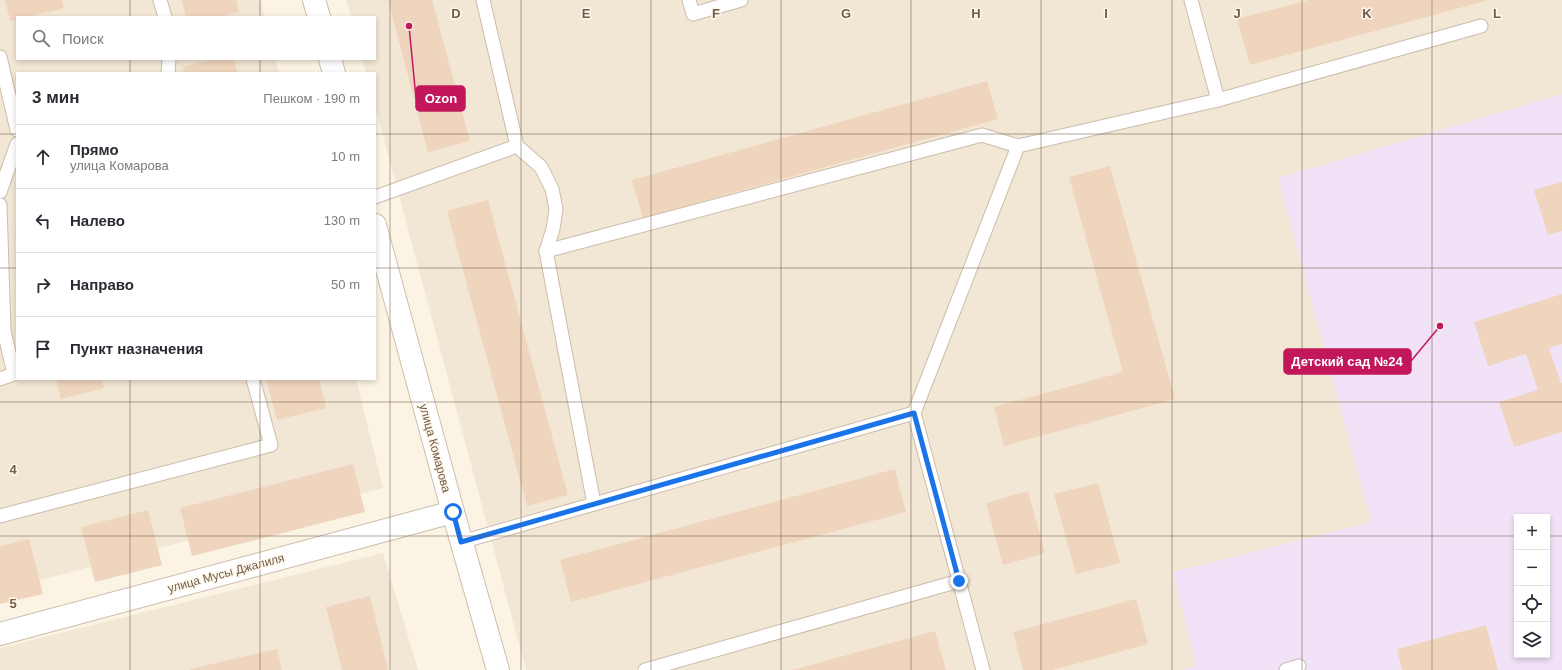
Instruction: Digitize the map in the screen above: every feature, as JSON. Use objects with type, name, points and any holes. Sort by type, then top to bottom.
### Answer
[{"type":"street","points":[[314,0],[319,16]]},
{"type":"street","points":[[330,60],[334,72]]},
{"type":"street","name":"улица Комарова","points":[[376,229],[461,542],[498,670]]},
{"type":"street","name":"улица Мусы Джалиля","points":[[0,634],[453,512]]},
{"type":"lane","points":[[160,0],[165,16]]},
{"type":"lane","points":[[483,0],[517,146],[541,166],[552,188],[556,209],[553,229],[546,251],[594,504]]},
{"type":"lane","points":[[689,0],[693,14],[741,0]]},
{"type":"lane","points":[[1191,0],[1218,100]]},
{"type":"lane","points":[[546,251],[982,135],[1018,146],[1218,100],[1481,26]]},
{"type":"lane","points":[[0,57],[16,126]]},
{"type":"lane","points":[[168,72],[169,60]]},
{"type":"lane","points":[[376,197],[517,146]]},
{"type":"lane","points":[[983,670],[914,413],[1018,146]]},
{"type":"lane","points":[[0,192],[16,147]]},
{"type":"lane","points":[[0,206],[4,330],[14,374],[0,379]]},
{"type":"lane","points":[[0,516],[271,445],[253,380]]},
{"type":"lane","points":[[461,542],[914,413]]},
{"type":"lane","points":[[644,670],[959,581]]},
{"type":"shaded area","points":[[0,0],[260,0],[265,16],[16,16],[16,60],[275,60],[279,72],[16,72],[16,380],[356,380],[383,488],[0,591]]},
{"type":"shaded area","points":[[346,0],[1562,0],[1562,670],[526,670],[376,110],[376,72],[366,72],[362,60],[376,60],[376,16],[351,16]]},
{"type":"shaded area","points":[[1562,94],[1562,670],[1180,670],[1196,666],[1173,572],[1371,522],[1278,178]]},
{"type":"shaded area","points":[[383,553],[418,670],[0,670],[0,648]]},
{"type":"building","points":[[5,0],[62,0],[64,8],[32,16],[16,16],[16,20],[10,21]]},
{"type":"building","points":[[182,0],[236,0],[239,12],[223,16],[186,16]]},
{"type":"building","points":[[388,0],[432,0],[470,141],[428,152]]},
{"type":"building","points":[[1309,0],[1485,1],[1250,65],[1237,19]]},
{"type":"building","points":[[209,60],[234,60],[237,72],[184,72],[183,67]]},
{"type":"building","points":[[987,81],[998,119],[643,218],[632,180]]},
{"type":"building","points":[[1110,166],[1175,399],[1004,446],[994,407],[1123,372],[1069,177]]},
{"type":"building","points":[[1562,182],[1562,231],[1548,235],[1534,190]]},
{"type":"building","points":[[488,200],[568,495],[527,506],[447,211]]},
{"type":"building","points":[[1562,294],[1562,344],[1549,348],[1562,383],[1562,432],[1514,447],[1499,402],[1538,390],[1526,354],[1488,366],[1474,322]]},
{"type":"building","points":[[56,380],[101,380],[104,388],[61,399]]},
{"type":"building","points":[[266,380],[319,380],[326,408],[277,420]]},
{"type":"building","points":[[353,464],[365,512],[192,556],[180,508]]},
{"type":"building","points":[[895,469],[906,512],[571,602],[560,560]]},
{"type":"building","points":[[1098,483],[1120,563],[1076,574],[1054,494]]},
{"type":"building","points":[[1028,491],[1045,553],[1003,565],[986,503]]},
{"type":"building","points":[[148,510],[162,565],[95,582],[81,527]]},
{"type":"building","points":[[29,539],[43,594],[0,604],[0,546]]},
{"type":"building","points":[[370,596],[388,670],[342,670],[326,607]]},
{"type":"building","points":[[1136,599],[1148,644],[1053,670],[1023,670],[1013,632]]},
{"type":"building","points":[[1486,625],[1498,670],[1402,670],[1397,649]]},
{"type":"building","points":[[935,631],[946,670],[792,670]]},
{"type":"building","points":[[277,649],[282,670],[190,670],[190,669]]},
{"type":"place","name":"Ozon","points":[[409,26]]},
{"type":"place","name":"Детский сад №24","points":[[1440,326]]},
{"type":"route","points":[[453,512],[461,542],[914,413],[959,581]]}]
